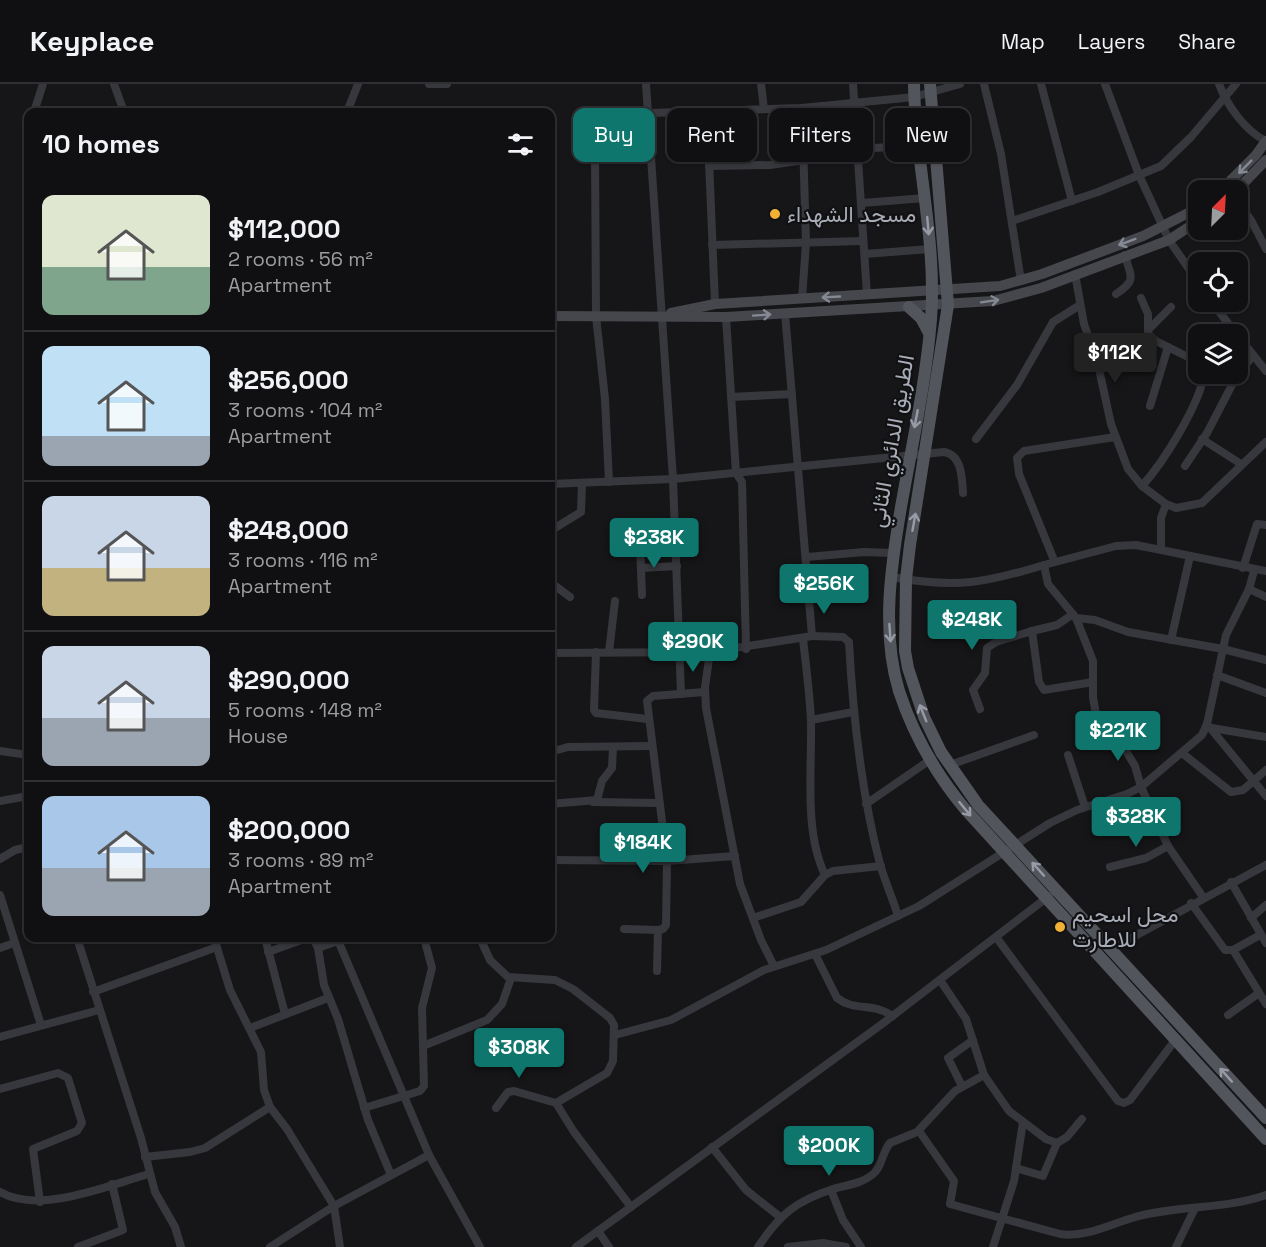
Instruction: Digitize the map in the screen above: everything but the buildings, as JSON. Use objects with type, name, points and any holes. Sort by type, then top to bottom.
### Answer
[{"type":"main road","name":"الطريق الدائري الثاني","points":[[914,84],[915,108]]},
{"type":"main road","name":"الطريق الدائري الثاني","points":[[930,89],[948,305],[906,579],[904,620],[908,669],[924,717],[950,765],[1046,898],[1266,1139]]},
{"type":"main road","points":[[1231,180],[1256,155],[1266,141]]},
{"type":"main road","points":[[1247,180],[1266,160]]},
{"type":"main road","name":"الطريق الدائري الثاني","points":[[921,162],[930,249],[931,306],[924,379],[908,458],[891,577],[890,621],[893,665],[908,713],[930,760],[965,809],[1056,890],[1266,1118]]},
{"type":"main road","points":[[662,315],[715,304],[1000,286],[1022,281],[1164,227],[1188,214]]},
{"type":"main road","points":[[555,316],[726,317],[948,305],[1023,294],[1169,240],[1188,228]]},
{"type":"main road","points":[[909,307],[921,318],[929,333]]},
{"type":"street","points":[[35,108],[43,84]]},
{"type":"street","points":[[114,84],[123,108]]},
{"type":"street","points":[[349,108],[358,84]]},
{"type":"street","points":[[429,84],[446,84]]},
{"type":"street","points":[[646,84],[649,108]]},
{"type":"street","points":[[761,84],[764,109]]},
{"type":"street","points":[[853,84],[855,108]]},
{"type":"street","points":[[802,108],[914,97],[930,89],[960,84]]},
{"type":"street","points":[[984,84],[994,122],[1022,281]]},
{"type":"street","points":[[1041,84],[1072,201]]},
{"type":"street","points":[[1105,84],[1139,175],[1169,240],[1188,268]]},
{"type":"street","points":[[1219,84],[1225,100],[1256,136],[1266,141]]},
{"type":"street","points":[[1012,221],[1072,201],[1161,166],[1225,100],[1236,84]]},
{"type":"street","points":[[757,109],[769,109]]},
{"type":"street","points":[[595,162],[596,316],[605,399],[609,482]]},
{"type":"street","points":[[653,162],[673,479],[681,694]]},
{"type":"street","points":[[709,162],[715,304]]},
{"type":"street","points":[[709,166],[770,165],[790,162]]},
{"type":"street","points":[[801,299],[806,243],[804,162]]},
{"type":"street","points":[[859,162],[867,295]]},
{"type":"street","points":[[862,203],[925,198]]},
{"type":"street","points":[[1248,216],[1266,249]]},
{"type":"street","points":[[712,245],[863,241]]},
{"type":"street","points":[[865,254],[930,249]]},
{"type":"street","points":[[1116,294],[1130,285],[1132,279],[1125,255]]},
{"type":"street","points":[[1075,274],[1080,305],[1115,437],[1128,469],[1142,486],[1166,504],[1186,507],[1202,503],[1223,486],[1241,464],[1266,442]]},
{"type":"street","points":[[1141,298],[1148,314],[1148,330],[1151,338],[1188,357]]},
{"type":"street","points":[[976,439],[1017,385],[1053,322],[1080,305]]},
{"type":"street","points":[[1148,330],[1171,307]]},
{"type":"street","points":[[784,313],[807,557],[812,636]]},
{"type":"street","points":[[726,317],[736,473],[742,482],[746,648]]},
{"type":"street","points":[[1150,406],[1168,347]]},
{"type":"street","points":[[1248,349],[1266,371]]},
{"type":"street","points":[[1185,466],[1233,382],[1253,355]]},
{"type":"street","points":[[1142,486],[1189,414],[1200,384]]},
{"type":"street","points":[[731,397],[792,394]]},
{"type":"street","points":[[1054,560],[1019,474],[1017,458],[1024,452],[1115,437]]},
{"type":"street","points":[[1202,439],[1241,464]]},
{"type":"street","points":[[555,484],[673,479],[945,453],[955,456],[963,493]]},
{"type":"street","points":[[555,528],[579,514],[582,483]]},
{"type":"street","points":[[1161,549],[1161,518],[1166,504]]},
{"type":"street","points":[[1243,568],[1257,524],[1266,525]]},
{"type":"street","points":[[640,545],[642,595]]},
{"type":"street","points":[[891,577],[950,585],[974,584],[1044,565],[1054,560],[1116,546],[1136,545],[1254,571],[1266,571]]},
{"type":"street","points":[[807,557],[864,552],[893,553]]},
{"type":"street","points":[[1171,640],[1190,556]]},
{"type":"street","points":[[1044,565],[1048,584],[1075,616],[1093,662],[1096,719],[1120,741],[1135,766],[1141,787],[1168,846],[1203,897]]},
{"type":"street","points":[[641,568],[677,566]]},
{"type":"street","points":[[615,1035],[683,1015],[774,966],[815,954],[898,916],[928,901],[1010,848],[1085,807],[1127,794],[1141,787],[1182,753],[1209,726],[1223,649],[1233,618],[1249,589],[1254,571]]},
{"type":"street","points":[[555,586],[570,597]]},
{"type":"street","points":[[1249,589],[1266,597]]},
{"type":"street","points":[[609,652],[615,601]]},
{"type":"street","points":[[980,709],[973,690],[985,673],[987,648],[996,642],[1057,626],[1075,616],[1095,620],[1128,632],[1223,649],[1266,660]]},
{"type":"street","points":[[1032,631],[1038,677],[1042,689],[1093,682]]},
{"type":"street","points":[[555,653],[710,652],[812,636],[843,637],[849,642],[853,712],[866,804],[881,866],[898,916]]},
{"type":"street","points":[[803,639],[810,720],[813,836],[816,856],[825,875]]},
{"type":"street","points":[[596,652],[594,710],[597,713],[648,719]]},
{"type":"street","points":[[710,652],[705,692],[706,708],[740,884],[774,966]]},
{"type":"street","points":[[1217,675],[1266,693]]},
{"type":"street","points":[[624,929],[658,930],[663,929],[666,925],[667,861],[646,704],[649,698],[705,692]]},
{"type":"street","points":[[810,720],[853,712]]},
{"type":"street","points":[[1209,726],[1266,738]]},
{"type":"street","points":[[1209,726],[1266,796]]},
{"type":"street","points":[[950,765],[1034,735]]},
{"type":"street","points":[[555,751],[568,747],[651,746]]},
{"type":"street","points":[[593,802],[598,797],[602,781],[612,768],[614,747]]},
{"type":"street","points":[[0,751],[24,754]]},
{"type":"street","points":[[1182,753],[1231,792],[1240,792],[1266,770]]},
{"type":"street","points":[[1068,755],[1085,807]]},
{"type":"street","points":[[866,804],[930,760]]},
{"type":"street","points":[[0,801],[24,797]]},
{"type":"street","points":[[555,804],[659,803]]},
{"type":"street","points":[[1110,867],[1146,858],[1168,846]]},
{"type":"street","points":[[0,859],[24,848]]},
{"type":"street","points":[[555,860],[667,861],[735,856]]},
{"type":"street","points":[[1110,949],[1191,903],[1266,865]]},
{"type":"street","points":[[753,918],[801,902],[825,875],[881,866]]},
{"type":"street","points":[[1231,882],[1266,943]]},
{"type":"street","points":[[576,1247],[893,1016],[1056,890]]},
{"type":"street","points":[[0,895],[41,1025]]},
{"type":"street","points":[[1191,903],[1225,950],[1233,950],[1260,935]]},
{"type":"street","points":[[1251,918],[1266,905]]},
{"type":"street","points":[[657,971],[658,930]]},
{"type":"street","points":[[996,936],[1118,1101],[1124,1103],[1130,1100],[1176,1039]]},
{"type":"street","points":[[78,942],[155,1192],[175,1227],[181,1247]]},
{"type":"street","points":[[215,942],[230,990],[261,1052],[264,1090],[270,1107],[287,1129],[334,1206],[340,1247]]},
{"type":"street","points":[[266,942],[285,1014]]},
{"type":"street","points":[[268,952],[296,942]]},
{"type":"street","points":[[315,942],[328,998],[338,1019],[364,1108],[391,1175]]},
{"type":"street","points":[[318,948],[331,942]]},
{"type":"street","points":[[338,942],[429,1155],[480,1247]]},
{"type":"street","points":[[364,1108],[403,1094],[420,1091],[424,1086],[422,1008],[432,974],[425,942]]},
{"type":"street","points":[[482,942],[497,969],[512,978],[555,980],[573,989],[610,1018],[614,1025],[613,1061],[607,1074],[556,1103]]},
{"type":"street","points":[[0,948],[14,943]]},
{"type":"street","points":[[93,992],[217,947]]},
{"type":"street","points":[[1233,950],[1266,1004]]},
{"type":"street","points":[[815,954],[837,998],[843,1003],[880,1008],[893,1016]]},
{"type":"street","points":[[423,1046],[487,1020],[502,1004],[512,978]]},
{"type":"street","points":[[940,980],[966,1019],[984,1075],[1009,1111],[1057,1143]]},
{"type":"street","points":[[1228,1015],[1259,993]]},
{"type":"street","points":[[250,1028],[328,998]]},
{"type":"street","points":[[0,1037],[99,1010]]},
{"type":"street","points":[[962,1086],[948,1058],[973,1040]]},
{"type":"street","points":[[0,1089],[58,1073],[68,1078],[82,1123],[77,1131],[33,1149],[40,1202]]},
{"type":"street","points":[[758,1247],[780,1216],[790,1208],[831,1190],[861,1182],[874,1174],[890,1143],[919,1131],[962,1086],[984,1075]]},
{"type":"street","points":[[496,1108],[508,1092],[514,1091],[556,1103],[574,1132],[630,1207]]},
{"type":"street","points":[[145,1157],[205,1148],[270,1107]]},
{"type":"street","points":[[1016,1168],[1043,1176],[1057,1143],[1067,1137],[1082,1119]]},
{"type":"street","points":[[993,1247],[1016,1168],[1023,1122]]},
{"type":"street","points":[[919,1131],[952,1178],[951,1204],[1002,1220],[1070,1236],[1105,1228],[1149,1213],[1195,1208],[1266,1195]]},
{"type":"street","points":[[711,1147],[746,1190],[780,1216]]},
{"type":"street","points":[[270,1247],[334,1206],[429,1155]]},
{"type":"street","points":[[0,1192],[9,1197],[40,1202],[150,1174]]},
{"type":"street","points":[[82,1246],[123,1230],[112,1184]]},
{"type":"street","points":[[831,1190],[843,1220],[861,1247]]},
{"type":"street","points":[[1176,1247],[1195,1208]]},
{"type":"street","points":[[598,1231],[609,1247]]},
{"type":"street","points":[[788,1247],[823,1243],[846,1247]]},
{"type":"place","name":"مسجد الشهداء","points":[[775,214]]},
{"type":"place","name":"محل اسحيم للاطارت","points":[[1060,927]]}]
